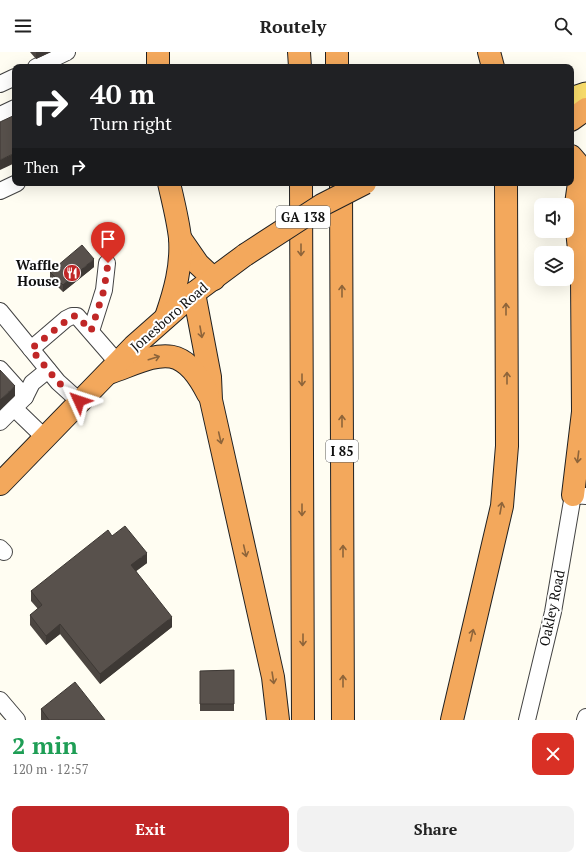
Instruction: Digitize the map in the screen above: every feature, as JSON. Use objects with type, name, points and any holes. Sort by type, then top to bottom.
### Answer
[{"type":"highway","points":[[158,52],[158,64]]},
{"type":"highway","points":[[300,52],[300,64]]},
{"type":"highway","points":[[337,52],[337,64]]},
{"type":"highway","points":[[574,118],[586,110]]},
{"type":"highway","points":[[574,160],[577,163],[580,176],[575,211],[582,286],[583,412],[580,496]]},
{"type":"highway","points":[[166,318],[175,291],[180,259],[180,238],[170,186]]},
{"type":"highway","points":[[301,186],[303,720]]},
{"type":"highway","name":"I 85","points":[[341,186],[343,720]]},
{"type":"highway","name":"Jonesboro Road","points":[[2,477],[111,369],[194,293],[245,255],[322,205],[359,186]]},
{"type":"highway","points":[[452,720],[502,506],[507,446],[506,186]]},
{"type":"highway","points":[[180,238],[198,264],[214,279]]},
{"type":"highway","points":[[194,293],[210,377],[211,400],[273,677],[278,720]]},
{"type":"highway","points":[[111,369],[159,356],[174,356],[189,365],[196,373],[211,400]]},
{"type":"main road","points":[[574,97],[586,93]]},
{"type":"street","points":[[42,64],[67,52]]},
{"type":"street","points":[[0,84],[12,78]]},
{"type":"street","points":[[0,115],[12,109]]},
{"type":"street","points":[[0,191],[12,185]]},
{"type":"street","points":[[91,331],[104,290],[108,263]]},
{"type":"street","points":[[0,311],[58,382],[79,401]]},
{"type":"street","points":[[31,349],[72,316],[77,316],[91,331],[111,369]]},
{"type":"street","points":[[0,369],[8,413],[44,437]]},
{"type":"street","points":[[8,413],[32,384],[48,370]]},
{"type":"street","name":"Oakley Road","points":[[527,720],[580,496]]},
{"type":"street","points":[[0,700],[17,720]]},
{"type":"building","points":[[12,116],[12,154],[0,160],[0,122]]},
{"type":"building","name":"Waffle House","points":[[82,245],[94,259],[63,285],[50,272]]},
{"type":"building","points":[[0,370],[15,386],[0,400]]},
{"type":"building","points":[[125,526],[147,553],[131,565],[172,617],[100,674],[60,624],[46,636],[30,615],[42,605],[31,591],[108,530],[112,536]]},
{"type":"building","points":[[234,670],[234,704],[200,704],[200,671]]},
{"type":"building","points":[[75,682],[105,720],[49,720],[41,709]]},
{"type":"place","name":"Waffle House","points":[[72,273]]},
{"type":"route","points":[[79,401],[58,382],[31,349],[66,319],[72,316],[77,316],[91,331],[104,290],[108,263]]}]
